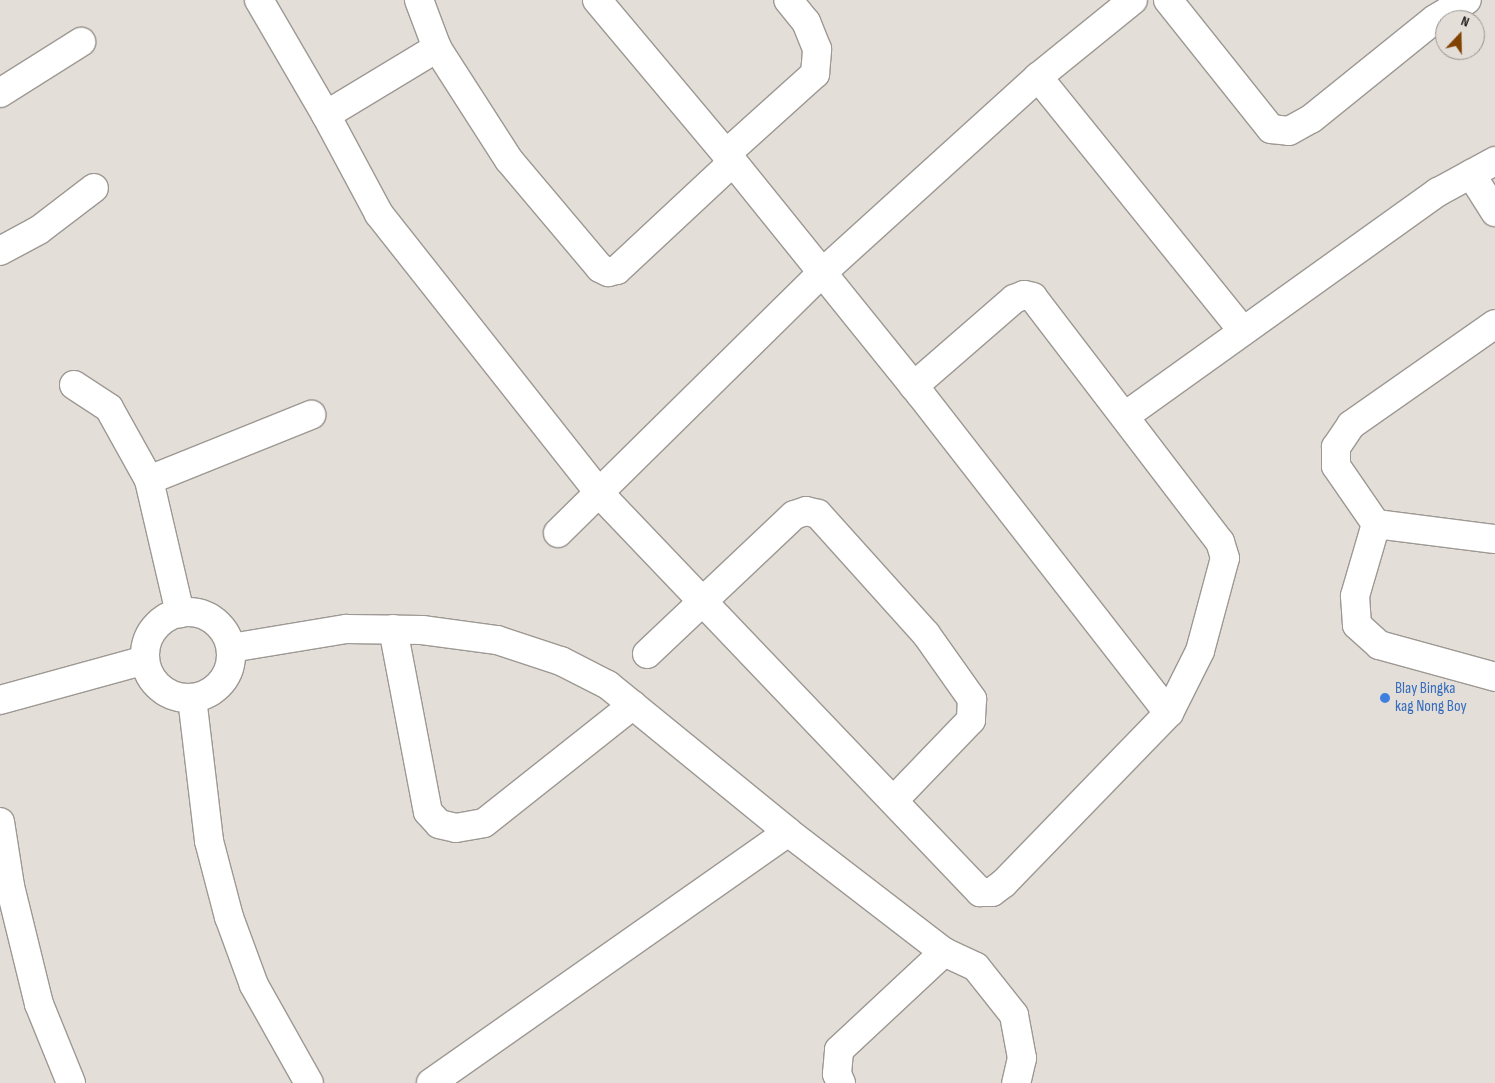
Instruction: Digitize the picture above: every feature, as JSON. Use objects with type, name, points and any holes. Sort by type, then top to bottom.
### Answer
[{"type":"street","points":[[258,0],[326,115],[379,214],[600,493],[980,892],[992,892],[1004,883],[1169,713],[1200,651],[1225,558],[1220,542],[1033,298],[1024,294],[1014,299],[914,386]]},
{"type":"street","points":[[419,0],[437,48],[509,160],[600,268],[608,272],[617,270],[815,74],[817,49],[806,22],[788,0]]},
{"type":"street","points":[[597,0],[730,158],[914,386],[1169,713]]},
{"type":"street","points":[[558,533],[822,273],[1038,76],[1133,0]]},
{"type":"street","points":[[1168,0],[1271,129],[1289,132],[1311,119],[1435,19],[1467,0]]},
{"type":"street","points":[[0,94],[81,42]]},
{"type":"street","points":[[326,115],[437,48]]},
{"type":"street","points":[[1038,76],[1243,331]]},
{"type":"street","points":[[1124,416],[1438,192],[1495,161]]},
{"type":"street","points":[[1471,174],[1495,212]]},
{"type":"street","points":[[0,251],[39,230],[94,188]]},
{"type":"street","points":[[1495,324],[1351,425],[1336,447],[1336,466],[1376,524],[1495,539]]},
{"type":"street","points":[[74,385],[108,408],[149,480],[180,613]]},
{"type":"street","points":[[149,480],[311,415]]},
{"type":"street","points":[[647,654],[794,515],[806,511],[818,514],[926,634],[972,699],[972,720],[893,801]]},
{"type":"street","points":[[1376,524],[1355,596],[1357,625],[1379,645],[1495,677]]},
{"type":"street","points":[[180,613],[194,613],[207,617],[218,624],[226,635],[230,648],[231,662],[226,675],[217,686],[206,694],[192,698],[179,697],[167,692],[156,684],[149,673],[145,660],[150,635],[157,625],[168,617],[180,613]]},
{"type":"street","points":[[230,648],[346,629],[422,630],[497,640],[561,661],[608,685],[788,832],[944,952],[976,967],[1014,1015],[1022,1058],[1016,1083]]},
{"type":"street","points":[[393,629],[428,812],[439,824],[456,828],[484,823],[633,705]]},
{"type":"street","points":[[0,700],[145,660]]},
{"type":"street","points":[[192,698],[209,841],[229,917],[254,985],[309,1083]]},
{"type":"street","points":[[0,822],[10,886],[39,1004],[71,1083]]},
{"type":"street","points":[[431,1083],[788,832]]},
{"type":"street","points":[[841,1083],[837,1074],[839,1050],[944,952]]},
{"type":"place","name":"Blay Bingka kag Nong Boy","points":[[1385,698]]}]
